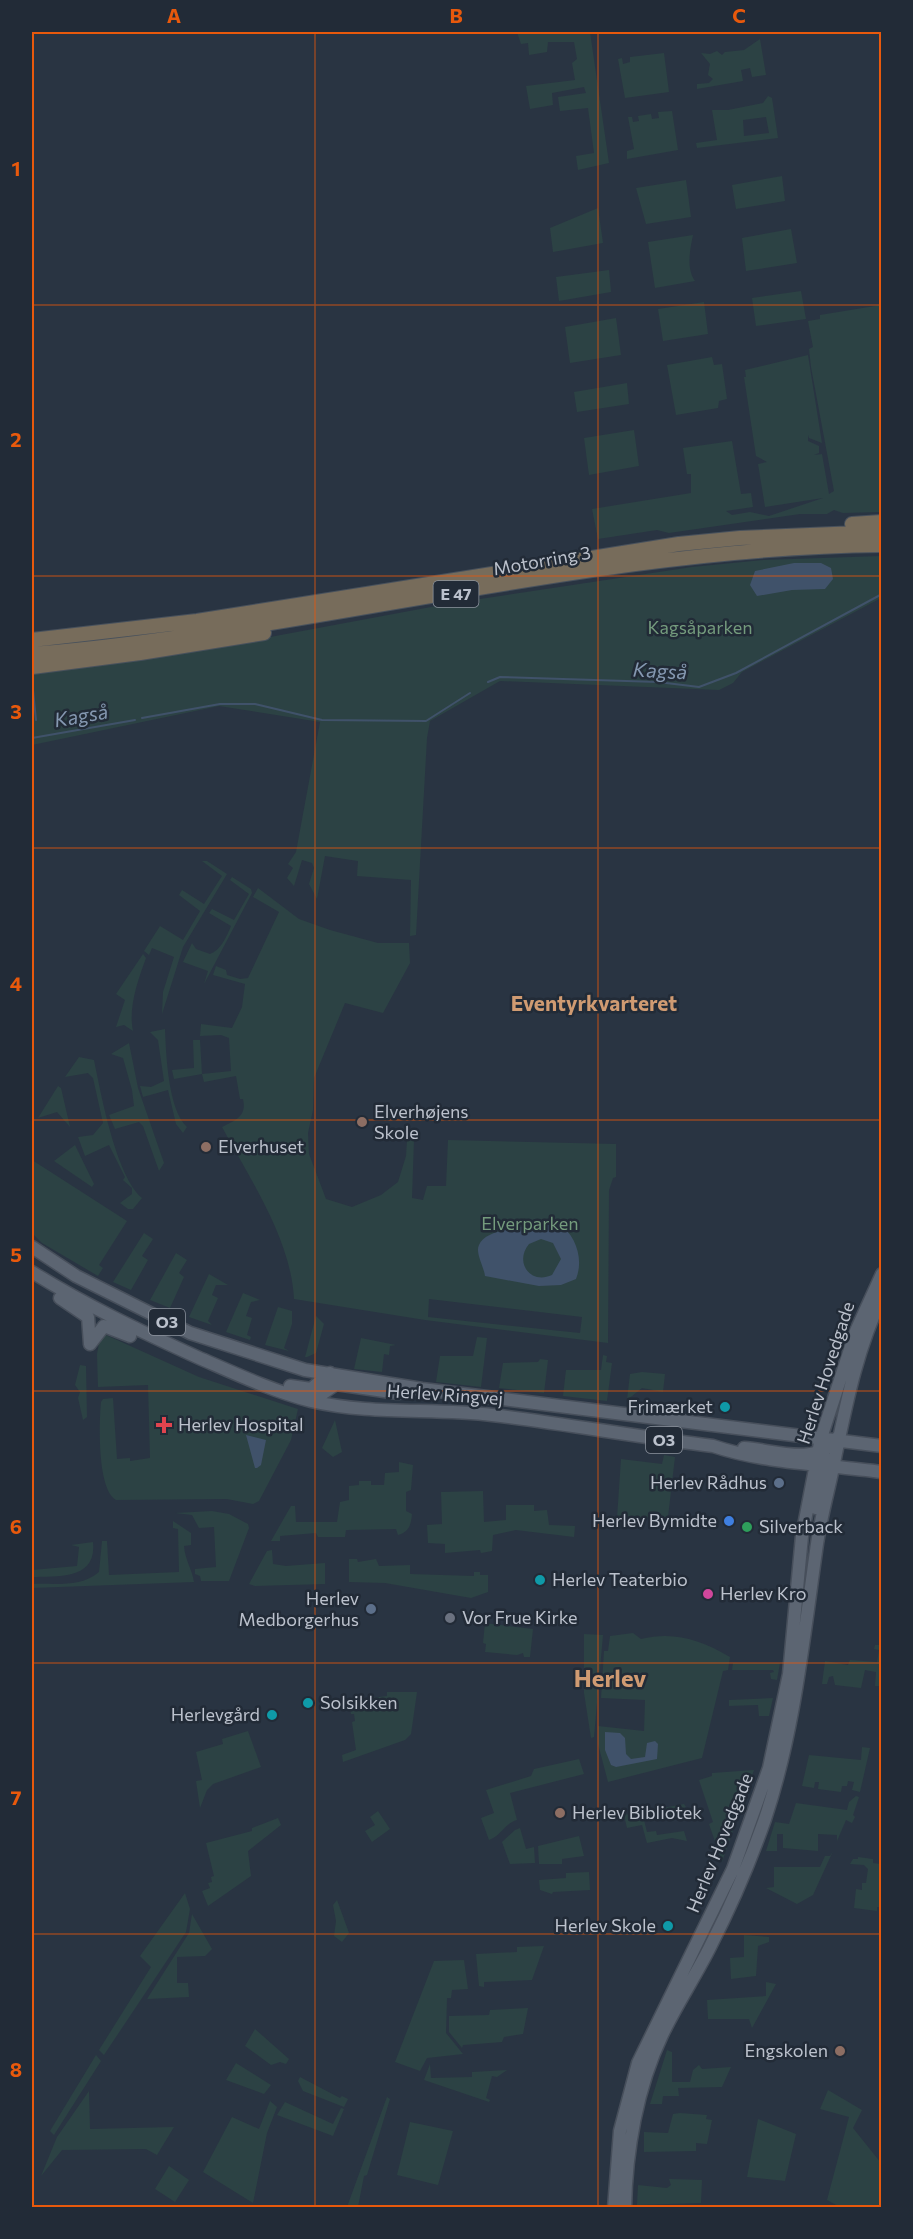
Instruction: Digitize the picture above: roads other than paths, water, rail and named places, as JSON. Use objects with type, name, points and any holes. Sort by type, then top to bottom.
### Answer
[{"type":"highway","points":[[740,538],[791,528],[882,522]]},
{"type":"highway","name":"Motorring 3","points":[[32,640],[197,621],[605,555],[740,538],[882,532]]},
{"type":"highway","name":"Motorring 3","points":[[32,654],[121,646],[376,607],[605,568],[774,549],[882,545]]},
{"type":"highway","points":[[32,667],[211,643],[332,620],[376,607]]},
{"type":"main road","name":"Herlev Ringvej","points":[[32,1247],[85,1281],[190,1333],[305,1370],[829,1449],[882,1472]]},
{"type":"main road","name":"Herlev Ringvej","points":[[32,1272],[103,1314],[244,1378],[318,1396],[391,1410],[418,1409],[492,1415],[712,1446],[734,1453],[882,1446]]},
{"type":"main road","name":"Herlev Hovedgade","points":[[625,2208],[630,2151],[649,2069],[661,2036],[710,1947],[734,1895],[764,1821],[779,1773],[799,1677],[829,1449],[857,1328],[882,1274]]},
{"type":"main road","points":[[32,1279],[88,1317],[90,1344],[102,1326],[106,1326],[138,1339],[195,1355]]},
{"type":"main road","name":"Herlev Hovedgade","points":[[614,2208],[620,2131],[638,2063],[733,1869],[769,1768],[789,1674],[802,1536],[858,1359],[882,1297]]},
{"type":"main road","points":[[305,1370],[316,1377],[318,1396]]},
{"type":"main road","points":[[318,1396],[330,1374]]},
{"type":"main road","points":[[244,1378],[264,1379],[303,1389],[318,1396]]},
{"type":"main road","points":[[318,1396],[339,1384],[406,1393],[437,1391]]},
{"type":"main road","points":[[829,1449],[882,1453]]},
{"type":"water","points":[[794,563],[821,563],[831,568],[833,579],[825,589],[792,590],[757,596],[750,585],[755,571]]},
{"type":"water","points":[[558,1223],[570,1234],[577,1248],[579,1264],[576,1279],[561,1285],[539,1286],[485,1276],[478,1252],[479,1245],[484,1239],[502,1230]],"holes":[[[541,1239],[553,1243],[561,1259],[552,1275],[537,1277],[531,1274],[523,1258],[529,1244]]]},
{"type":"water","points":[[246,1435],[266,1440],[261,1465],[257,1468],[255,1468]]},
{"type":"water","points":[[605,1732],[620,1733],[625,1738],[626,1754],[631,1759],[645,1757],[647,1743],[655,1741],[658,1744],[657,1759],[616,1767],[611,1765],[605,1750]]},
{"type":"waterway","name":"Kagså","points":[[488,682],[500,677],[658,682],[699,687],[736,673],[882,594]]},
{"type":"waterway","points":[[32,680],[36,720]]},
{"type":"waterway","name":"Kagså","points":[[142,718],[220,704],[255,704],[322,720],[426,721],[470,693]]},
{"type":"waterway","name":"Kagså","points":[[32,738],[135,720]]},
{"type":"place","name":"Elverhøjens Skole","points":[[362,1122]]},
{"type":"place","name":"Elverhuset","points":[[206,1147]]},
{"type":"place","name":"Frimærket","points":[[725,1407]]},
{"type":"place","name":"Herlev Hospital","points":[[164,1425]]},
{"type":"place","name":"Herlev Rådhus","points":[[779,1483]]},
{"type":"place","name":"Herlev Bymidte","points":[[729,1521]]},
{"type":"place","name":"Silverback","points":[[747,1527]]},
{"type":"place","name":"Herlev Teaterbio","points":[[540,1580]]},
{"type":"place","name":"Herlev Kro","points":[[708,1594]]},
{"type":"place","name":"Herlev Medborgerhus","points":[[371,1609]]},
{"type":"place","name":"Vor Frue Kirke","points":[[450,1618]]},
{"type":"place","name":"Solsikken","points":[[308,1703]]},
{"type":"place","name":"Herlevgård","points":[[272,1715]]},
{"type":"place","name":"Herlev Bibliotek","points":[[560,1813]]},
{"type":"place","name":"Herlev Skole","points":[[668,1926]]},
{"type":"place","name":"Engskolen","points":[[840,2051]]},
{"type":"district","name":"Eventyrkvarteret","points":[[594,1004]]},
{"type":"district","name":"Herlev","points":[[610,1679]]},
{"type":"park label","name":"Kagsåparken","points":[[700,628]]},
{"type":"park label","name":"Elverparken","points":[[530,1224]]}]
